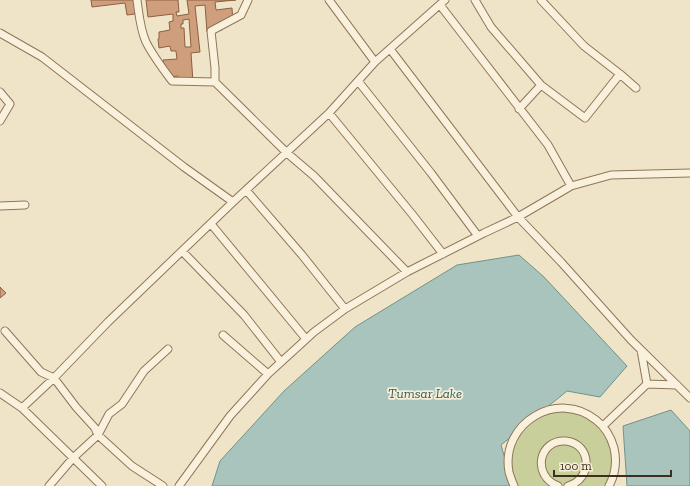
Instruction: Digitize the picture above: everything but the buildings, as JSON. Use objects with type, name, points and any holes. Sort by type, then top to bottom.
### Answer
[{"type":"street","points":[[136,0],[146,42],[159,64],[172,81],[215,82],[287,153],[314,176],[407,272]]},
{"type":"street","points":[[215,82],[211,31],[241,15],[248,0]]},
{"type":"street","points":[[329,0],[375,62]]},
{"type":"street","points":[[475,0],[491,27],[541,85],[585,118],[620,74]]},
{"type":"street","points":[[541,0],[584,46],[636,88]]},
{"type":"street","points":[[22,408],[54,378],[108,322],[328,113],[375,62],[443,2],[519,109],[548,145],[571,186]]},
{"type":"street","points":[[0,33],[42,57],[184,167],[233,202]]},
{"type":"street","points":[[390,49],[518,218],[562,262],[641,350],[690,398]]},
{"type":"street","points":[[358,81],[431,173],[478,236]]},
{"type":"street","points":[[519,109],[541,85]]},
{"type":"street","points":[[0,92],[10,104],[0,121]]},
{"type":"street","points":[[328,113],[412,214],[443,254]]},
{"type":"street","points":[[179,486],[230,416],[268,374],[314,332],[345,309],[407,272],[478,236],[518,218],[571,186],[611,175],[690,173]]},
{"type":"street","points":[[246,190],[302,255],[345,309]]},
{"type":"street","points":[[0,206],[25,205]]},
{"type":"street","points":[[211,224],[306,339]]},
{"type":"street","points":[[182,251],[244,315],[281,362]]},
{"type":"street","points":[[5,331],[41,372],[54,378],[76,407],[95,428],[98,434],[132,466],[163,486]]},
{"type":"street","points":[[223,334],[268,374]]},
{"type":"street","points":[[49,486],[73,458],[98,434],[109,414],[122,404],[144,371],[168,349]]},
{"type":"street","points":[[641,350],[647,384]]},
{"type":"street","points":[[603,426],[647,384],[677,385]]},
{"type":"street","points":[[0,393],[22,408],[102,486]]},
{"type":"street","points":[[514,486],[509,471],[509,454],[514,437],[524,423],[539,413],[556,408],[573,408],[590,415],[603,426],[612,441],[616,459],[614,477],[609,486]]},
{"type":"street","points":[[558,486],[546,478],[542,472],[542,457],[551,445],[565,441],[573,443],[579,447],[584,453],[586,460],[584,474],[573,485],[568,486]]},
{"type":"street","points":[[579,480],[585,486]]},
{"type":"green space","points":[[573,408],[603,426],[612,441],[614,477],[605,486],[514,486],[509,471],[514,437],[539,413]]},
{"type":"water","name":"Tumsar Lake","points":[[519,255],[544,277],[627,366],[600,397],[567,391],[501,445],[513,486],[212,486],[220,461],[284,391],[355,327],[457,265]]},
{"type":"water","points":[[671,410],[690,431],[690,486],[627,486],[623,426]]}]
